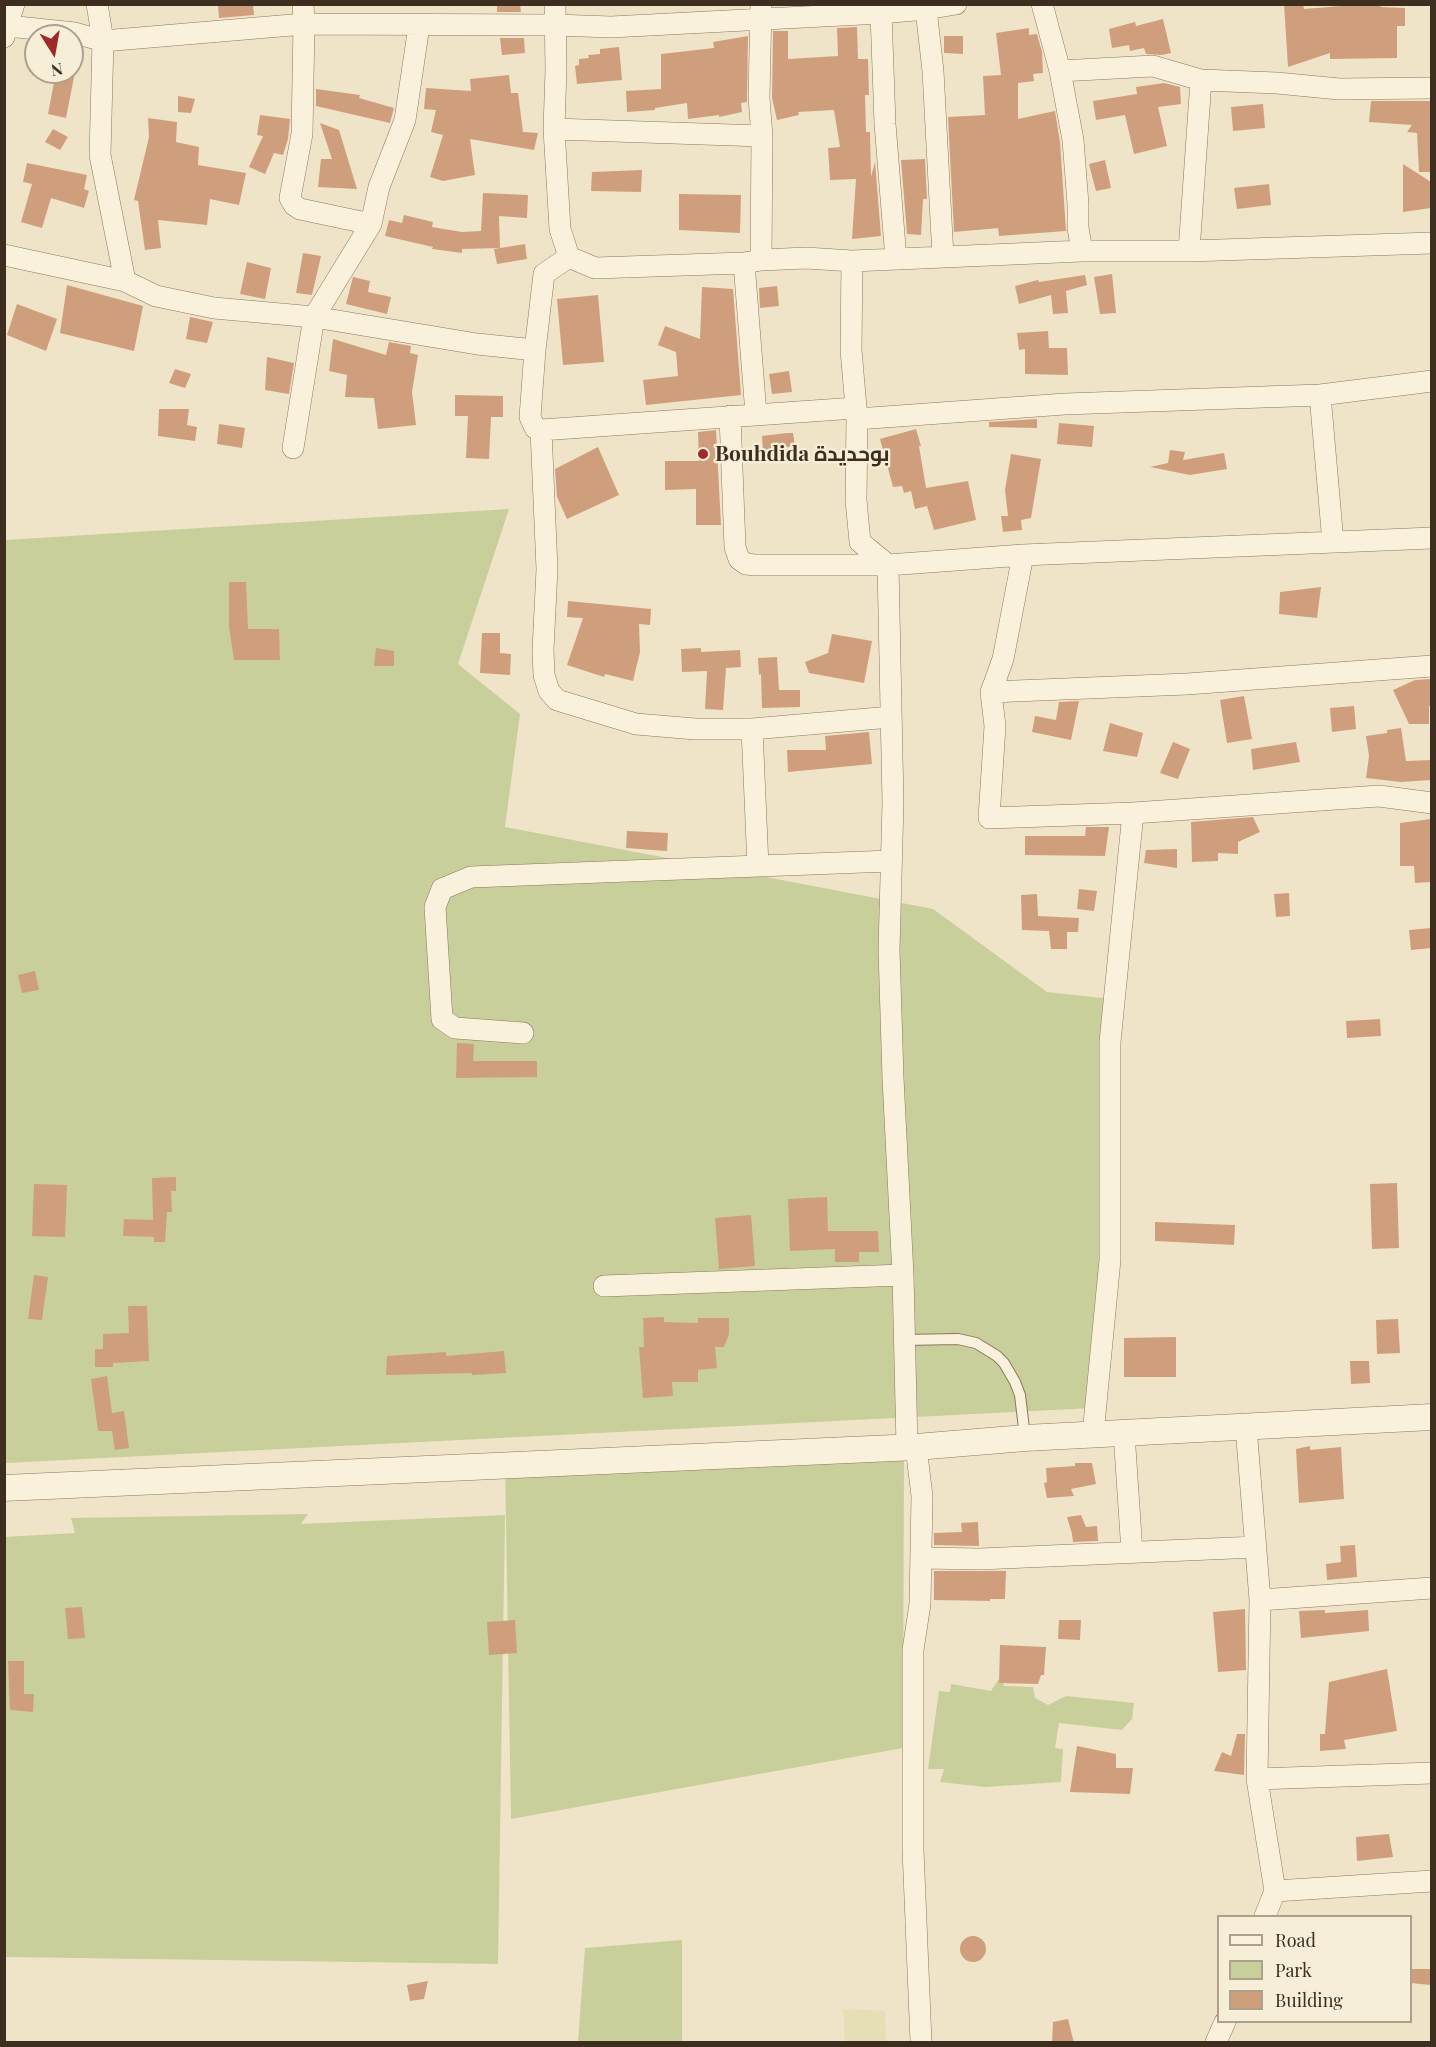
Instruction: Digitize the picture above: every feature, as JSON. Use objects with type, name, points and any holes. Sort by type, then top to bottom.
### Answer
[{"type":"street","points":[[14,4],[6,32],[75,33],[103,41],[303,14],[419,26],[555,15],[611,27],[761,12],[881,13],[956,4]]},
{"type":"street","points":[[97,4],[103,41],[100,155],[124,281]]},
{"type":"street","points":[[1042,4],[1059,71],[1072,140],[1078,228],[1082,251]]},
{"type":"street","points":[[926,9],[933,71],[943,257]]},
{"type":"street","points":[[756,414],[753,262],[762,136],[759,99],[761,12]]},
{"type":"street","points":[[881,13],[885,124],[896,259]]},
{"type":"street","points":[[303,14],[302,134],[290,198],[300,209],[370,224]]},
{"type":"street","points":[[555,15],[554,129],[560,229],[569,257],[595,268],[806,258],[852,261],[1082,251],[1189,251],[1431,243]]},
{"type":"street","points":[[293,447],[314,317],[370,224],[379,187],[405,120],[419,26]]},
{"type":"street","points":[[1059,71],[1153,66],[1201,80],[1277,83],[1339,89],[1431,88]]},
{"type":"street","points":[[1189,251],[1201,80]]},
{"type":"street","points":[[554,129],[762,136]]},
{"type":"street","points":[[4,255],[124,281],[156,296],[214,308],[314,317],[477,344],[535,350]]},
{"type":"street","points":[[569,257],[544,274],[530,417],[535,428],[541,430],[756,414],[856,413],[1320,395],[1431,381]]},
{"type":"street","points":[[852,261],[851,350],[856,413],[856,500],[860,542],[888,564]]},
{"type":"street","points":[[1320,395],[1333,542]]},
{"type":"street","points":[[730,416],[735,547],[740,559],[746,564],[755,566],[888,564],[1023,555],[1431,538]]},
{"type":"street","points":[[541,430],[547,569],[544,675],[549,692],[557,700],[636,724],[695,729],[752,729],[891,717]]},
{"type":"street","points":[[1023,555],[1003,659],[992,692],[995,726],[989,818],[1133,813],[1379,796],[1431,804]]},
{"type":"street","points":[[888,564],[893,803],[889,950],[892,1067],[911,1447],[922,1496],[920,1604],[913,1650],[913,1805],[921,2043]]},
{"type":"street","points":[[992,692],[1187,684],[1431,666]]},
{"type":"street","points":[[752,729],[758,866]]},
{"type":"street","points":[[1093,1434],[1110,1260],[1110,1042],[1133,813]]},
{"type":"street","points":[[523,1033],[455,1028],[442,1019],[435,907],[442,889],[471,877],[890,861]]},
{"type":"street","points":[[604,1286],[903,1275]]},
{"type":"street","points":[[4,1488],[911,1447],[1093,1434],[1431,1417]]},
{"type":"street","points":[[1246,1427],[1260,1600],[1257,1779],[1275,1891],[1267,1915]]},
{"type":"street","points":[[1124,1433],[1132,1552]]},
{"type":"street","points":[[921,1558],[980,1559],[1256,1547]]},
{"type":"street","points":[[1260,1600],[1431,1588]]},
{"type":"street","points":[[1257,1779],[1431,1773]]},
{"type":"street","points":[[1275,1891],[1431,1881]]},
{"type":"street","points":[[1216,2043],[1225,2023]]},
{"type":"lane","points":[[904,1340],[958,1339],[976,1343],[997,1356],[1004,1363],[1020,1395],[1025,1438]]},
{"type":"shaded area","points":[[843,2009],[885,2011],[886,2042],[845,2042]]},
{"type":"green space","points":[[509,509],[458,664],[520,714],[505,827],[933,909],[1047,992],[1120,1000],[1093,1408],[5,1463],[5,540]]},
{"type":"green space","points":[[904,1460],[903,1748],[511,1819],[505,1463]]},
{"type":"green space","points":[[308,1514],[301,1524],[505,1515],[498,1964],[5,1957],[4,1537],[75,1533],[71,1518]]},
{"type":"green space","points":[[998,1680],[1002,1680],[1004,1686],[1033,1687],[1035,1698],[1048,1705],[1066,1696],[1134,1703],[1132,1719],[1122,1730],[1059,1723],[1055,1748],[1063,1749],[1061,1782],[985,1787],[940,1782],[944,1769],[928,1769],[939,1691],[950,1692],[951,1684],[991,1691]]},
{"type":"green space","points":[[682,1940],[682,2042],[578,2042],[585,1948]]},
{"type":"building","points":[[218,4],[253,4],[254,15],[219,18]]},
{"type":"building","points":[[497,4],[520,4],[521,12],[497,12]]},
{"type":"building","points":[[1284,4],[1303,4],[1304,9],[1366,4],[1405,8],[1405,26],[1397,26],[1397,58],[1330,59],[1330,53],[1288,67]]},
{"type":"building","points":[[1163,19],[1171,53],[1146,54],[1144,48],[1130,51],[1129,45],[1112,48],[1109,29],[1135,22],[1136,26]]},
{"type":"building","points":[[857,27],[858,59],[868,59],[869,95],[865,95],[866,132],[870,132],[871,177],[875,162],[881,236],[852,239],[856,179],[830,180],[828,148],[840,147],[834,110],[798,112],[799,115],[777,120],[772,98],[773,31],[788,31],[788,59],[838,56],[837,28]]},
{"type":"building","points":[[1029,28],[1029,35],[1037,34],[1042,52],[1043,73],[1033,74],[1034,81],[1018,83],[1018,119],[1055,111],[1060,142],[1066,231],[999,236],[998,228],[954,232],[948,117],[985,115],[983,76],[1001,75],[996,33]]},
{"type":"building","points":[[748,36],[747,102],[741,103],[742,112],[719,117],[719,115],[688,119],[687,103],[655,108],[655,110],[627,112],[626,91],[661,89],[661,54],[714,48],[713,42]]},
{"type":"building","points":[[944,36],[963,36],[963,54],[944,53]]},
{"type":"building","points":[[500,38],[524,38],[525,53],[502,55]]},
{"type":"building","points":[[619,47],[622,80],[577,84],[575,66],[579,65],[579,59],[589,58],[588,55],[600,54],[600,49]]},
{"type":"building","points":[[509,75],[511,93],[518,93],[523,132],[538,133],[534,150],[470,139],[475,175],[443,181],[430,177],[443,135],[431,132],[436,110],[424,109],[426,88],[471,91],[470,79]]},
{"type":"building","points":[[1164,83],[1180,87],[1181,104],[1158,107],[1167,146],[1134,154],[1125,115],[1096,120],[1093,101],[1137,94],[1136,87]]},
{"type":"building","points":[[54,84],[73,84],[66,118],[48,114]]},
{"type":"building","points":[[316,89],[360,95],[359,98],[394,108],[390,123],[316,106]]},
{"type":"building","points":[[178,96],[195,99],[191,113],[178,112]]},
{"type":"building","points":[[1371,101],[1431,101],[1431,172],[1419,172],[1417,133],[1407,132],[1412,125],[1369,122]]},
{"type":"building","points":[[1263,104],[1265,128],[1233,131],[1231,107]]},
{"type":"building","points":[[260,115],[290,119],[288,139],[283,155],[274,153],[265,174],[249,167],[263,136],[257,135]]},
{"type":"building","points":[[148,118],[177,122],[176,142],[199,147],[198,165],[246,173],[239,205],[210,199],[207,225],[158,220],[161,248],[145,250],[138,201],[134,200],[149,137]]},
{"type":"building","points":[[320,123],[339,130],[357,189],[318,187],[321,159],[332,159]]},
{"type":"building","points":[[53,129],[68,137],[60,150],[45,142]]},
{"type":"building","points":[[925,159],[927,199],[923,199],[921,235],[907,234],[901,160]]},
{"type":"building","points":[[1105,160],[1111,188],[1096,191],[1089,164]]},
{"type":"building","points":[[27,163],[87,175],[84,189],[89,191],[84,208],[51,198],[42,228],[21,222],[32,184],[23,182]]},
{"type":"building","points":[[1403,164],[1431,182],[1431,208],[1403,212]]},
{"type":"building","points":[[642,170],[641,192],[591,191],[592,172]]},
{"type":"building","points":[[1269,184],[1271,205],[1237,209],[1234,188]]},
{"type":"building","points":[[483,193],[528,195],[527,218],[499,216],[500,248],[462,249],[462,253],[432,249],[433,247],[385,236],[389,220],[402,223],[404,215],[433,222],[432,227],[462,232],[481,231]]},
{"type":"building","points":[[679,194],[741,195],[740,233],[679,230]]},
{"type":"building","points":[[525,244],[527,259],[497,264],[494,249]]},
{"type":"building","points":[[303,253],[321,256],[312,295],[296,293]]},
{"type":"building","points":[[247,262],[271,268],[265,299],[240,294]]},
{"type":"building","points":[[1112,274],[1116,313],[1100,314],[1094,277]]},
{"type":"building","points":[[1085,275],[1087,285],[1066,291],[1068,313],[1053,314],[1051,295],[1019,304],[1015,286],[1038,280],[1039,282]]},
{"type":"building","points":[[353,277],[370,281],[368,292],[391,297],[387,314],[346,304]]},
{"type":"building","points":[[67,285],[143,306],[134,351],[60,333]]},
{"type":"building","points":[[777,286],[779,306],[760,308],[759,288]]},
{"type":"building","points":[[702,287],[733,289],[741,395],[646,405],[643,380],[678,376],[676,352],[658,345],[665,326],[700,339]]},
{"type":"building","points":[[598,295],[604,362],[563,365],[557,299]]},
{"type":"building","points":[[17,304],[57,319],[46,351],[7,335]]},
{"type":"building","points":[[190,317],[213,322],[207,343],[186,339]]},
{"type":"building","points":[[1048,331],[1049,348],[1067,348],[1068,375],[1025,374],[1025,349],[1019,350],[1017,333]]},
{"type":"building","points":[[333,339],[386,355],[389,342],[411,346],[410,353],[418,355],[412,392],[416,425],[378,429],[374,398],[345,397],[347,375],[329,371]]},
{"type":"building","points":[[267,357],[294,363],[289,394],[265,390]]},
{"type":"building","points":[[175,369],[191,374],[185,388],[169,383]]},
{"type":"building","points":[[789,371],[792,392],[772,394],[769,374]]},
{"type":"building","points":[[455,395],[503,396],[503,417],[491,417],[489,459],[466,458],[468,416],[455,416]]},
{"type":"building","points":[[159,409],[189,409],[187,425],[197,427],[195,441],[158,436]]},
{"type":"building","points":[[1037,419],[1037,428],[989,427],[989,422]]},
{"type":"building","points":[[1059,423],[1094,426],[1092,447],[1057,444]]},
{"type":"building","points":[[219,424],[245,428],[242,448],[217,444]]},
{"type":"building","points":[[916,429],[921,446],[919,446],[926,488],[968,481],[976,520],[934,530],[927,506],[915,509],[911,491],[904,493],[902,486],[893,487],[880,439]]},
{"type":"building","points":[[716,430],[721,525],[696,525],[696,489],[665,490],[665,461],[699,461],[698,432]]},
{"type":"building","points":[[793,433],[795,446],[763,450],[762,436]]},
{"type":"building","points":[[598,447],[619,495],[567,519],[557,497],[555,469]]},
{"type":"building","points":[[1170,450],[1185,452],[1183,460],[1224,453],[1227,469],[1190,475],[1150,467],[1168,463]]},
{"type":"building","points":[[1011,454],[1041,459],[1031,518],[1021,520],[1022,530],[1003,532],[1001,516],[1008,516],[1005,490]]},
{"type":"building","points":[[229,582],[246,582],[248,629],[279,629],[280,660],[234,660],[229,627]]},
{"type":"building","points":[[1321,587],[1317,618],[1279,614],[1280,592]]},
{"type":"building","points":[[568,601],[651,609],[650,625],[639,624],[640,652],[633,681],[605,674],[604,677],[567,665],[583,618],[567,617]]},
{"type":"building","points":[[482,633],[500,633],[500,653],[511,654],[510,675],[480,673]]},
{"type":"building","points":[[832,634],[872,641],[864,683],[809,673],[805,662],[828,653]]},
{"type":"building","points":[[376,648],[394,651],[394,666],[374,666]]},
{"type":"building","points":[[701,648],[701,652],[740,650],[741,667],[726,668],[723,710],[705,709],[707,671],[682,672],[681,649]]},
{"type":"building","points":[[777,657],[779,690],[800,690],[800,707],[762,708],[758,658]]},
{"type":"building","points":[[1430,679],[1429,724],[1409,724],[1393,690],[1415,680]]},
{"type":"building","points":[[1244,696],[1252,739],[1227,743],[1220,700]]},
{"type":"building","points":[[1079,701],[1071,740],[1032,732],[1035,716],[1056,720],[1059,702]]},
{"type":"building","points":[[1354,706],[1356,729],[1332,732],[1330,708]]},
{"type":"building","points":[[1110,723],[1143,733],[1137,757],[1103,751]]},
{"type":"building","points":[[1401,728],[1406,761],[1431,760],[1431,780],[1401,782],[1366,778],[1369,756],[1366,736]]},
{"type":"building","points":[[869,732],[872,764],[788,772],[787,750],[826,750],[825,736]]},
{"type":"building","points":[[1173,742],[1190,749],[1178,779],[1160,773]]},
{"type":"building","points":[[1296,742],[1300,762],[1253,770],[1251,749]]},
{"type":"building","points":[[1253,817],[1260,832],[1238,842],[1238,854],[1218,853],[1218,861],[1192,862],[1191,822]]},
{"type":"building","points":[[1431,819],[1431,882],[1415,883],[1414,866],[1400,866],[1400,823]]},
{"type":"building","points":[[1086,827],[1109,827],[1105,856],[1025,855],[1025,836],[1085,836]]},
{"type":"building","points":[[627,831],[668,833],[667,851],[626,848]]},
{"type":"building","points":[[1177,849],[1177,868],[1144,863],[1146,850]]},
{"type":"building","points":[[1079,889],[1097,891],[1094,911],[1077,909]]},
{"type":"building","points":[[1289,893],[1290,916],[1276,917],[1274,894]]},
{"type":"building","points":[[1037,894],[1038,916],[1079,918],[1078,932],[1067,932],[1067,949],[1051,949],[1049,931],[1022,930],[1021,895]]},
{"type":"building","points":[[1431,928],[1431,948],[1411,950],[1409,930]]},
{"type":"building","points":[[35,971],[39,990],[22,993],[18,975]]},
{"type":"building","points":[[1380,1019],[1381,1036],[1347,1038],[1346,1021]]},
{"type":"building","points":[[457,1043],[474,1044],[473,1061],[537,1061],[537,1077],[456,1078]]},
{"type":"building","points":[[176,1177],[176,1191],[171,1191],[172,1212],[167,1212],[165,1242],[154,1242],[154,1237],[123,1236],[124,1219],[153,1220],[152,1178]]},
{"type":"building","points":[[1397,1183],[1399,1248],[1372,1249],[1370,1184]]},
{"type":"building","points":[[34,1184],[67,1185],[65,1237],[32,1236]]},
{"type":"building","points":[[827,1197],[828,1231],[878,1231],[879,1252],[859,1252],[859,1262],[835,1262],[835,1249],[790,1251],[788,1199]]},
{"type":"building","points":[[751,1215],[755,1266],[719,1269],[715,1218]]},
{"type":"building","points":[[1155,1222],[1235,1225],[1234,1245],[1155,1241]]},
{"type":"building","points":[[34,1275],[48,1277],[42,1320],[28,1319]]},
{"type":"building","points":[[128,1306],[147,1306],[149,1361],[113,1363],[113,1367],[95,1367],[95,1349],[103,1349],[103,1334],[129,1333]]},
{"type":"building","points":[[664,1317],[664,1322],[698,1323],[698,1318],[729,1318],[729,1334],[724,1347],[715,1347],[717,1368],[698,1370],[698,1382],[672,1382],[673,1396],[643,1398],[639,1347],[644,1347],[643,1318]]},
{"type":"building","points":[[1398,1319],[1400,1353],[1377,1354],[1376,1320]]},
{"type":"building","points":[[1176,1337],[1176,1377],[1124,1377],[1124,1338]]},
{"type":"building","points":[[504,1351],[506,1373],[386,1375],[387,1356],[446,1352],[446,1356]]},
{"type":"building","points":[[1350,1361],[1369,1361],[1370,1383],[1351,1384]]},
{"type":"building","points":[[107,1376],[112,1413],[124,1411],[129,1448],[115,1450],[112,1431],[98,1431],[91,1379]]},
{"type":"building","points":[[1310,1446],[1310,1450],[1341,1447],[1344,1499],[1299,1503],[1296,1449]]},
{"type":"building","points":[[1075,1463],[1092,1463],[1096,1484],[1071,1489],[1074,1496],[1047,1498],[1044,1483],[1047,1482],[1046,1468],[1075,1466]]},
{"type":"building","points":[[1081,1515],[1086,1527],[1097,1526],[1098,1541],[1073,1542],[1067,1517]]},
{"type":"building","points":[[978,1522],[979,1546],[934,1545],[934,1533],[962,1532],[961,1523]]},
{"type":"building","points":[[1355,1545],[1357,1577],[1327,1580],[1326,1564],[1341,1562],[1340,1546]]},
{"type":"building","points":[[934,1571],[1006,1571],[1005,1599],[934,1600]]},
{"type":"building","points":[[82,1607],[85,1638],[68,1639],[65,1608]]},
{"type":"building","points":[[1245,1609],[1246,1670],[1218,1672],[1213,1612]]},
{"type":"building","points":[[1325,1610],[1325,1613],[1368,1610],[1369,1631],[1301,1638],[1299,1611]]},
{"type":"building","points":[[515,1620],[517,1653],[489,1655],[487,1622]]},
{"type":"building","points":[[1059,1620],[1081,1620],[1080,1640],[1058,1639]]},
{"type":"building","points":[[1000,1645],[1046,1647],[1044,1675],[1041,1675],[1038,1684],[999,1683]]},
{"type":"building","points":[[8,1661],[24,1661],[24,1694],[34,1694],[33,1712],[10,1710]]},
{"type":"building","points":[[1387,1669],[1397,1731],[1344,1740],[1346,1749],[1320,1751],[1320,1734],[1325,1734],[1329,1682]]},
{"type":"building","points":[[1237,1734],[1245,1734],[1244,1775],[1214,1771],[1222,1752],[1231,1756]]},
{"type":"building","points":[[1077,1746],[1116,1754],[1116,1768],[1133,1768],[1130,1794],[1070,1792]]},
{"type":"building","points":[[1389,1834],[1393,1857],[1357,1861],[1356,1837]]},
{"type":"building","points":[[973,1936],[982,1940],[986,1949],[982,1958],[973,1962],[964,1958],[960,1949],[964,1940]]},
{"type":"building","points":[[1412,1969],[1431,1969],[1431,1985],[1412,1983]]},
{"type":"building","points":[[428,1981],[424,1999],[410,2001],[407,1985]]},
{"type":"building","points":[[1068,2019],[1074,2043],[1052,2043],[1053,2022]]},
{"type":"place","name":"Bouhdida بوحديدة","points":[[703,454]]}]
